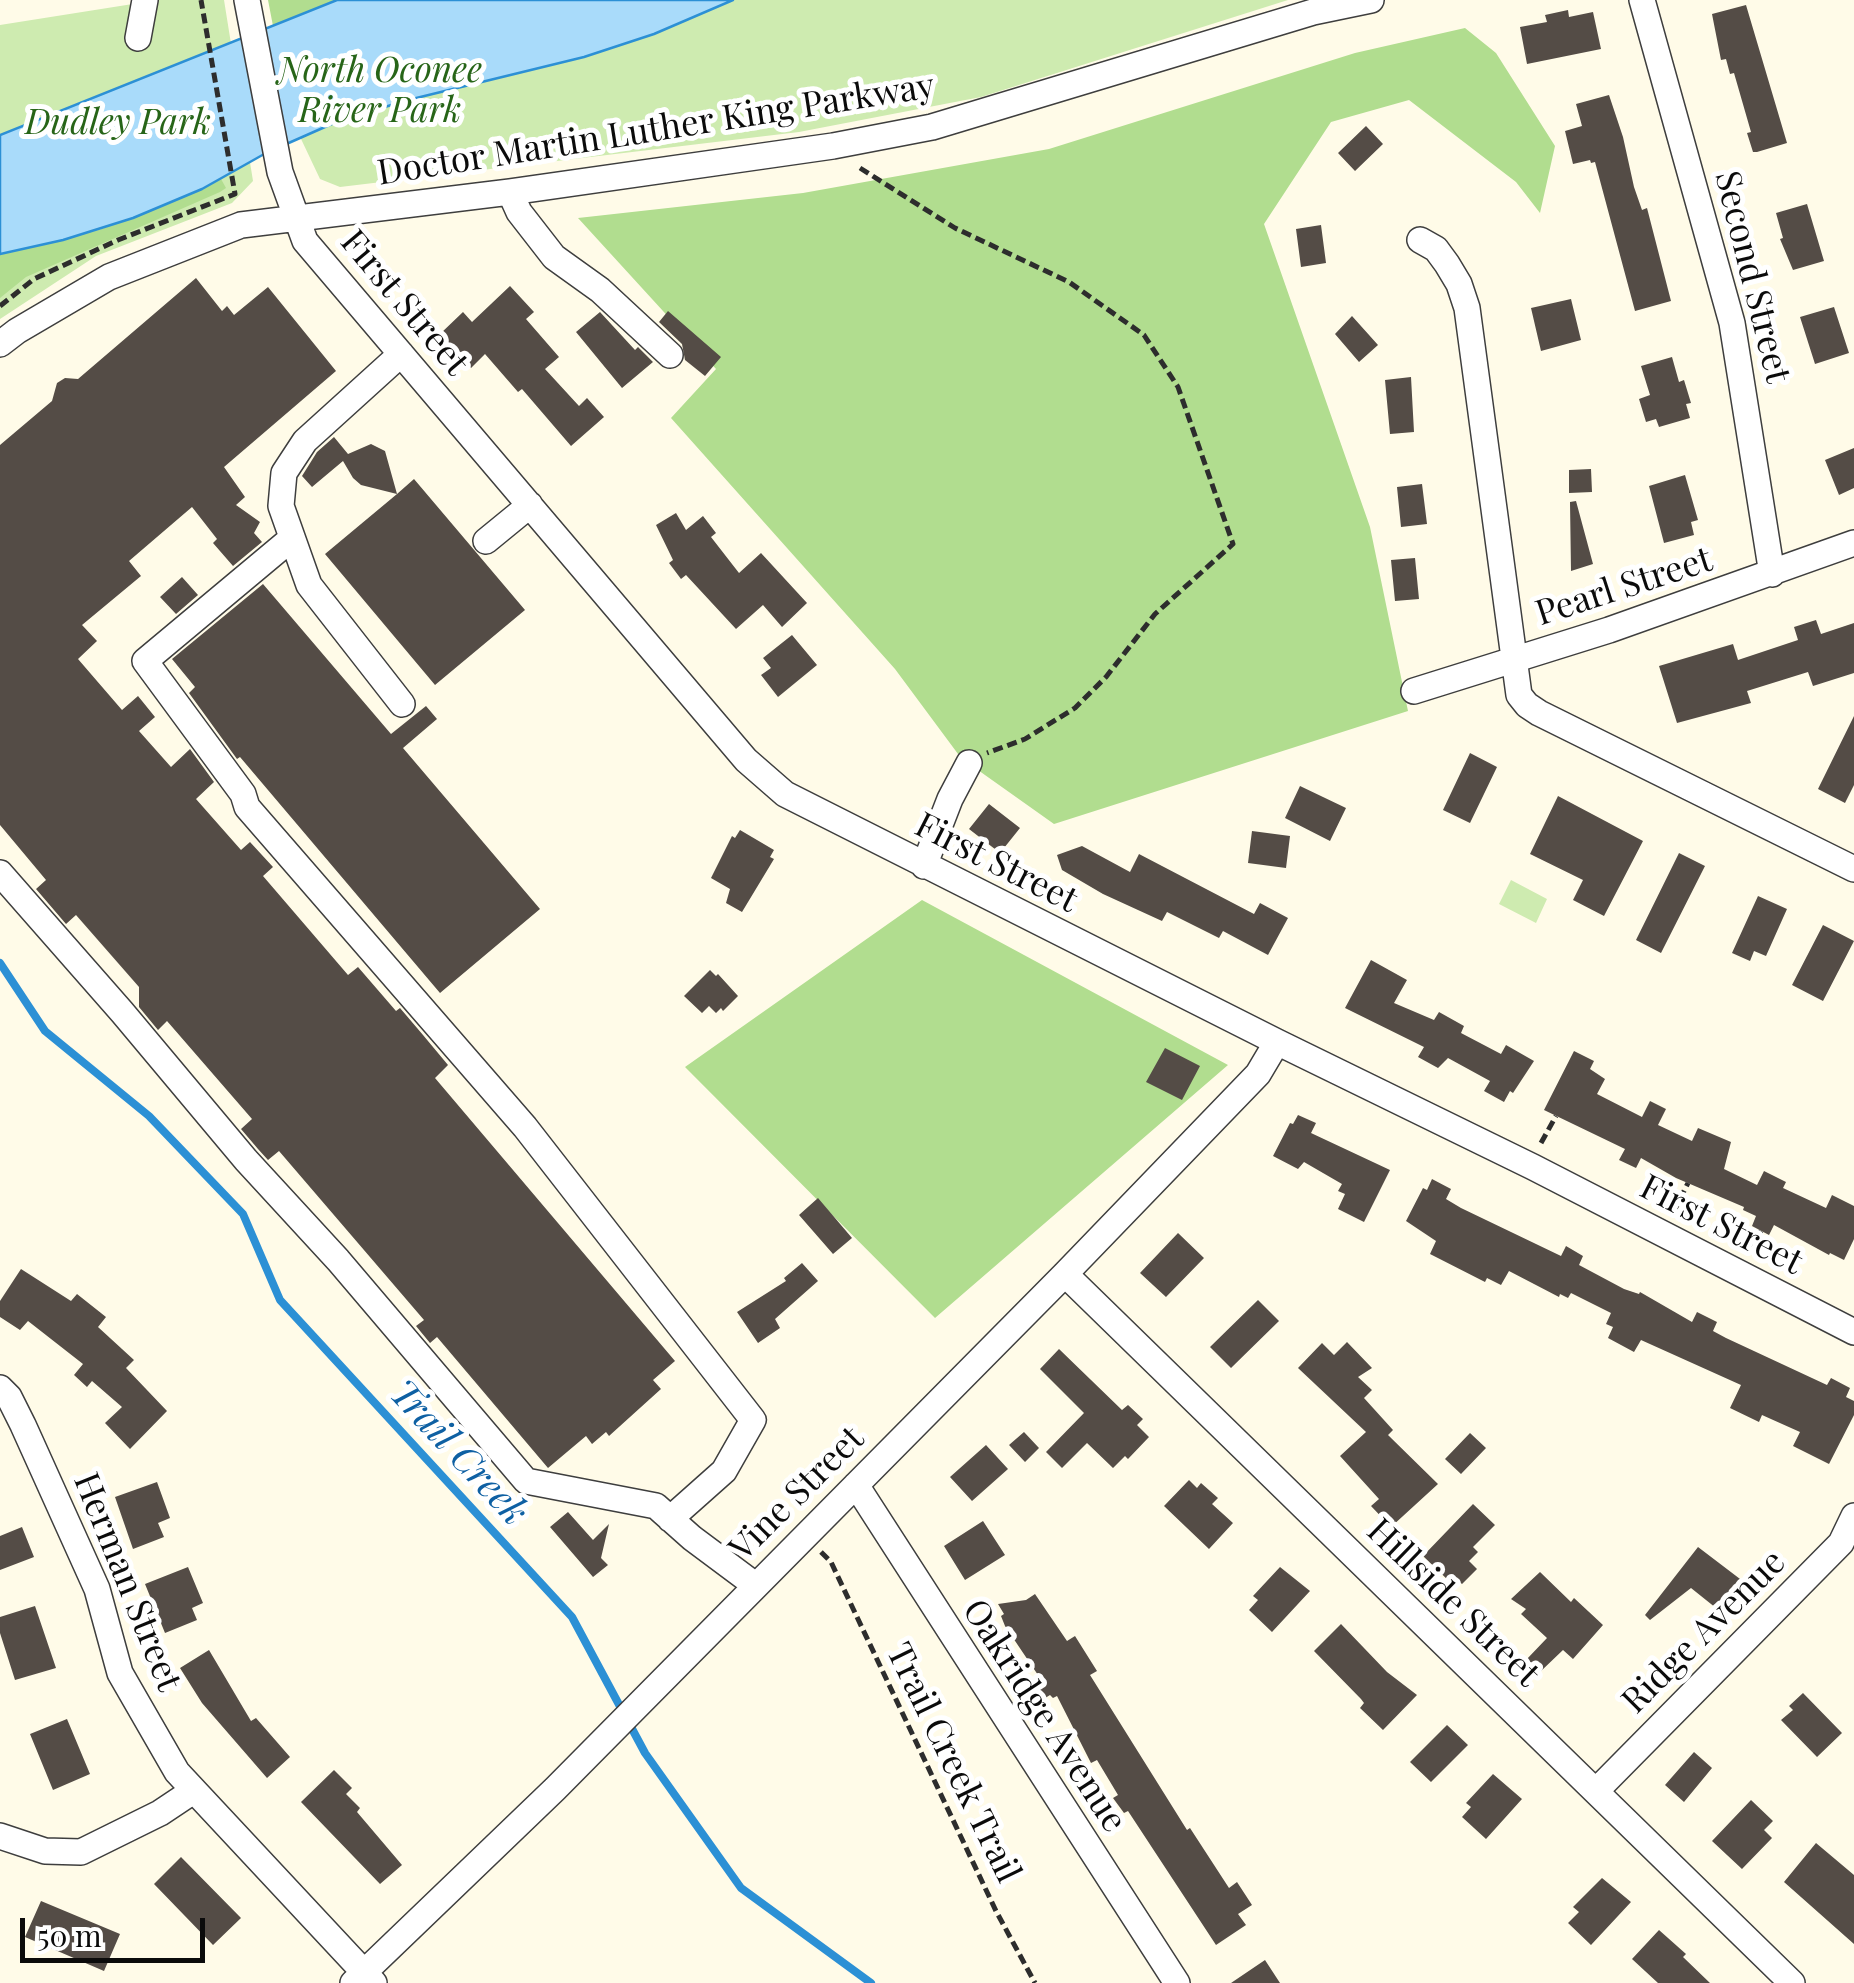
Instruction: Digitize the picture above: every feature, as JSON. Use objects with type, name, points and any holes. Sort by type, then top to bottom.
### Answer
[{"type":"street","points":[[138,38],[145,0]]},
{"type":"street","name":"First Street","points":[[247,0],[280,172],[305,242],[746,760],[800,803],[1533,1167],[1854,1332]]},
{"type":"street","name":"Doctor Martin Luther King Parkway","points":[[0,344],[16,330],[108,277],[241,226],[832,146],[932,127],[1313,12],[1370,0]]},
{"type":"street","name":"Second Street","points":[[1642,0],[1732,323],[1772,574]]},
{"type":"street","points":[[510,192],[519,212],[554,256],[600,290],[670,354]]},
{"type":"street","points":[[1420,240],[1436,250],[1447,264],[1460,284],[1467,308],[1520,696],[1527,705],[1854,869]]},
{"type":"street","points":[[401,354],[305,441],[284,473],[281,506],[309,586],[402,704]]},
{"type":"street","points":[[486,542],[530,505]]},
{"type":"street","points":[[291,539],[145,662],[243,794],[247,807],[525,1127],[753,1420],[724,1471],[670,1519]]},
{"type":"street","name":"Pearl Street","points":[[1414,691],[1772,574],[1854,543]]},
{"type":"street","points":[[924,866],[969,763]]},
{"type":"street","points":[[0,873],[526,1481],[656,1506],[756,1585]]},
{"type":"street","name":"Vine Street","points":[[364,1979],[1066,1274],[1258,1074],[1277,1042]]},
{"type":"street","name":"Hillside Street","points":[[1066,1274],[1792,1983]]},
{"type":"street","name":"Herman Street","points":[[0,1388],[24,1424],[96,1589],[120,1673],[177,1772],[364,1979]]},
{"type":"street","name":"Oakridge Avenue","points":[[856,1485],[1176,1983]]},
{"type":"street","name":"Ridge Avenue","points":[[1596,1791],[1841,1543],[1854,1516]]},
{"type":"street","points":[[0,1836],[45,1851],[81,1852],[160,1814],[193,1791]]},
{"type":"path","points":[[0,306],[34,279],[118,240],[235,194],[201,0]]},
{"type":"path","points":[[860,168],[954,228],[1069,282],[1144,335],[1178,387],[1233,544],[1155,614],[1106,677],[1075,708],[1026,739],[977,756],[969,763]]},
{"type":"path","points":[[1538,1150],[1556,1116]]},
{"type":"path","points":[[1671,1216],[1688,1183]]},
{"type":"path","points":[[1749,1255],[1761,1231]]},
{"type":"path","name":"Trail Creek Trail","points":[[831,1562],[996,1911],[1035,1983]]},
{"type":"green space","name":"Dudley Park","points":[[158,0],[224,0],[253,181],[232,203],[96,256],[0,319],[0,25]]},
{"type":"green space","points":[[268,0],[337,0],[273,26]]},
{"type":"green space","name":"North Oconee River Park","points":[[270,0],[1288,0],[981,97],[799,132],[340,187],[320,179],[293,122]]},
{"type":"green space","points":[[1465,28],[1496,53],[1555,146],[1540,213],[1516,182],[1409,100],[1331,122],[1264,224],[1370,527],[1408,711],[1054,824],[961,758],[895,669],[671,418],[716,369],[578,218],[803,193],[1049,149],[1355,53]]},
{"type":"green space","points":[[221,179],[226,188],[220,192],[26,277],[0,298],[0,254],[99,230]]},
{"type":"green space","points":[[1511,880],[1547,899],[1536,923],[1499,904]]},
{"type":"green space","points":[[922,900],[1228,1065],[935,1318],[685,1067]]},
{"type":"water","points":[[337,0],[733,0],[654,34],[584,57],[404,101],[334,123],[266,153],[202,189],[133,218],[0,254],[0,135]]},
{"type":"building","points":[[1746,5],[1787,143],[1757,152],[1753,152],[1747,133],[1751,132],[1734,73],[1730,74],[1726,59],[1721,60],[1712,14]]},
{"type":"building","points":[[1568,10],[1569,17],[1593,12],[1601,49],[1527,64],[1520,27],[1547,22],[1545,15]]},
{"type":"building","points":[[1609,95],[1634,187],[1642,210],[1647,208],[1671,301],[1635,311],[1595,162],[1573,164],[1565,131],[1582,126],[1576,104]]},
{"type":"building","points":[[1366,126],[1383,144],[1355,171],[1338,153]]},
{"type":"building","points":[[1807,204],[1824,261],[1793,270],[1780,239],[1783,238],[1776,213]]},
{"type":"building","points":[[1321,225],[1326,263],[1301,267],[1296,229]]},
{"type":"building","points":[[196,278],[222,311],[227,306],[234,315],[268,287],[336,371],[224,467],[245,497],[236,505],[260,522],[254,533],[262,542],[233,566],[213,543],[217,539],[192,507],[129,561],[141,576],[82,625],[97,641],[78,659],[122,710],[138,696],[155,717],[139,731],[171,767],[190,749],[214,782],[196,799],[241,850],[250,842],[273,867],[263,876],[348,975],[358,967],[396,1011],[400,1008],[448,1065],[435,1078],[675,1361],[653,1380],[661,1389],[609,1436],[606,1432],[592,1444],[586,1436],[548,1468],[437,1337],[430,1343],[416,1326],[424,1320],[279,1151],[268,1160],[258,1149],[241,1129],[252,1119],[167,1021],[158,1030],[139,1007],[139,987],[76,915],[66,924],[36,889],[46,880],[0,825],[0,445],[52,401],[57,383],[65,378],[78,379]]},
{"type":"building","points":[[510,286],[534,312],[526,319],[559,357],[545,369],[579,406],[587,398],[604,417],[571,446],[522,389],[518,392],[485,354],[471,368],[440,334],[463,312],[472,322]]},
{"type":"building","points":[[1571,299],[1581,340],[1541,351],[1531,308]]},
{"type":"building","points":[[1834,307],[1849,353],[1815,364],[1800,317]]},
{"type":"building","points":[[668,311],[721,357],[705,376],[685,360],[682,344],[659,322]]},
{"type":"building","points":[[600,312],[635,350],[638,347],[653,362],[622,388],[576,332]]},
{"type":"building","points":[[1352,316],[1378,345],[1359,362],[1335,334]]},
{"type":"building","points":[[1672,357],[1679,382],[1684,380],[1691,403],[1686,404],[1690,418],[1659,427],[1656,419],[1646,422],[1639,399],[1650,395],[1641,366]]},
{"type":"building","points":[[1411,377],[1414,432],[1390,434],[1385,380]]},
{"type":"building","points":[[334,437],[348,454],[371,444],[385,451],[397,494],[361,485],[343,461],[312,487],[302,476],[317,452]]},
{"type":"building","points":[[1854,448],[1854,488],[1839,495],[1825,460]]},
{"type":"building","points":[[1591,469],[1592,492],[1569,493],[1569,470]]},
{"type":"building","points":[[1685,475],[1698,520],[1691,522],[1694,535],[1664,543],[1649,486]]},
{"type":"building","points":[[414,479],[525,610],[435,685],[325,554]]},
{"type":"building","points":[[1422,484],[1427,524],[1401,527],[1397,487]]},
{"type":"building","points":[[1576,501],[1593,564],[1571,571],[1570,502]]},
{"type":"building","points":[[676,513],[686,530],[703,516],[716,533],[711,537],[739,573],[761,553],[807,603],[782,627],[763,605],[736,629],[686,575],[681,579],[669,563],[673,560],[656,525]]},
{"type":"building","points":[[1415,558],[1419,599],[1395,601],[1391,560]]},
{"type":"building","points":[[182,577],[198,595],[176,614],[160,597]]},
{"type":"building","points":[[263,584],[391,734],[426,706],[437,719],[403,748],[540,909],[440,993],[240,757],[237,759],[189,693],[195,687],[172,659]]},
{"type":"building","points":[[1816,620],[1821,634],[1854,623],[1854,673],[1813,686],[1808,672],[1747,691],[1751,703],[1677,723],[1659,666],[1733,644],[1738,660],[1798,640],[1794,627]]},
{"type":"building","points":[[792,635],[817,665],[778,697],[761,675],[771,668],[763,658]]},
{"type":"building","points":[[1854,716],[1854,785],[1845,803],[1818,789]]},
{"type":"building","points":[[1470,753],[1497,767],[1470,823],[1443,810]]},
{"type":"building","points":[[1300,786],[1346,808],[1330,841],[1285,818]]},
{"type":"building","points":[[1558,796],[1643,841],[1604,916],[1573,900],[1583,880],[1530,854]]},
{"type":"building","points":[[989,804],[1020,828],[1000,853],[969,829]]},
{"type":"building","points":[[740,830],[774,850],[770,857],[774,859],[742,912],[726,903],[730,889],[711,878],[732,836],[735,838]]},
{"type":"building","points":[[1252,831],[1290,836],[1286,868],[1248,863]]},
{"type":"building","points":[[1082,846],[1130,872],[1139,854],[1254,914],[1260,903],[1288,918],[1268,955],[1223,931],[1219,938],[1167,912],[1162,921],[1062,870],[1057,855]]},
{"type":"building","points":[[1679,853],[1705,866],[1661,953],[1636,940]]},
{"type":"building","points":[[1758,896],[1787,909],[1766,956],[1754,951],[1750,961],[1732,953]]},
{"type":"building","points":[[1823,925],[1854,941],[1823,1001],[1792,985]]},
{"type":"building","points":[[1371,960],[1407,980],[1394,1003],[1434,1020],[1439,1012],[1464,1026],[1461,1033],[1501,1054],[1506,1045],[1534,1061],[1504,1102],[1484,1091],[1490,1081],[1448,1058],[1438,1068],[1418,1057],[1424,1047],[1345,1008]]},
{"type":"building","points":[[710,970],[738,996],[723,1011],[721,1008],[716,1013],[709,1006],[702,1013],[684,996]]},
{"type":"building","points":[[1165,1048],[1200,1066],[1182,1100],[1146,1082]]},
{"type":"building","points":[[1574,1051],[1594,1061],[1590,1069],[1605,1079],[1597,1094],[1642,1117],[1650,1101],[1666,1109],[1658,1125],[1692,1141],[1698,1128],[1731,1142],[1724,1169],[1757,1185],[1764,1171],[1786,1182],[1783,1188],[1826,1208],[1832,1195],[1854,1206],[1854,1239],[1844,1260],[1774,1225],[1769,1235],[1752,1226],[1756,1216],[1744,1207],[1676,1178],[1641,1158],[1636,1168],[1619,1160],[1625,1149],[1544,1110]]},
{"type":"building","points":[[1298,1115],[1316,1123],[1311,1133],[1390,1170],[1364,1222],[1338,1209],[1345,1194],[1338,1191],[1342,1184],[1304,1162],[1298,1169],[1273,1156]]},
{"type":"building","points":[[1432,1179],[1451,1189],[1446,1199],[1461,1208],[1561,1256],[1566,1246],[1583,1256],[1579,1265],[1624,1289],[1640,1292],[1692,1322],[1697,1312],[1717,1322],[1713,1331],[1726,1338],[1827,1385],[1831,1378],[1850,1388],[1846,1397],[1854,1401],[1854,1415],[1829,1464],[1793,1446],[1800,1432],[1762,1415],[1759,1422],[1730,1408],[1741,1385],[1641,1340],[1634,1352],[1608,1338],[1613,1327],[1606,1324],[1611,1313],[1571,1293],[1568,1298],[1560,1294],[1559,1297],[1509,1271],[1501,1285],[1487,1278],[1485,1282],[1430,1254],[1436,1241],[1406,1221]]},
{"type":"building","points":[[818,1198],[852,1238],[833,1254],[799,1215]]},
{"type":"building","points":[[1178,1233],[1204,1258],[1166,1297],[1140,1273]]},
{"type":"building","points":[[802,1263],[818,1281],[775,1319],[780,1328],[758,1343],[737,1312],[786,1281],[784,1278]]},
{"type":"building","points":[[21,1269],[71,1301],[77,1294],[106,1317],[98,1327],[134,1360],[126,1368],[167,1411],[130,1449],[105,1423],[122,1407],[92,1381],[87,1387],[74,1375],[83,1364],[28,1321],[20,1330],[0,1317],[0,1301]]},
{"type":"building","points":[[1258,1300],[1279,1321],[1231,1368],[1210,1347]]},
{"type":"building","points":[[1347,1342],[1372,1368],[1358,1377],[1372,1390],[1364,1398],[1393,1430],[1388,1435],[1438,1484],[1391,1527],[1371,1506],[1379,1499],[1340,1456],[1366,1432],[1298,1368],[1322,1343],[1334,1355]]},
{"type":"building","points":[[1059,1349],[1122,1410],[1128,1405],[1143,1419],[1137,1425],[1149,1437],[1113,1468],[1087,1443],[1062,1468],[1046,1452],[1084,1413],[1040,1369]]},
{"type":"building","points":[[1024,1432],[1039,1448],[1025,1462],[1009,1445]]},
{"type":"building","points":[[1470,1433],[1486,1448],[1461,1474],[1445,1459]]},
{"type":"building","points":[[986,1445],[1008,1469],[972,1501],[950,1477]]},
{"type":"building","points":[[1189,1480],[1197,1488],[1201,1483],[1218,1498],[1212,1504],[1233,1523],[1209,1549],[1164,1506]]},
{"type":"building","points":[[157,1482],[170,1518],[158,1523],[164,1537],[133,1549],[115,1497]]},
{"type":"building","points":[[1473,1504],[1495,1525],[1473,1547],[1478,1552],[1469,1561],[1477,1569],[1462,1584],[1454,1577],[1450,1582],[1423,1556]]},
{"type":"building","points":[[568,1512],[593,1540],[609,1524],[601,1558],[608,1565],[593,1577],[550,1527]]},
{"type":"building","points":[[983,1521],[1005,1555],[965,1580],[944,1546]]},
{"type":"building","points":[[22,1527],[34,1557],[0,1570],[0,1536]]},
{"type":"building","points":[[1698,1547],[1744,1582],[1721,1612],[1691,1588],[1650,1620],[1645,1615]]},
{"type":"building","points":[[188,1567],[203,1603],[192,1608],[197,1620],[165,1633],[145,1584]]},
{"type":"building","points":[[1280,1567],[1310,1591],[1272,1632],[1249,1610],[1258,1600],[1253,1596]]},
{"type":"building","points":[[1540,1572],[1571,1602],[1574,1598],[1603,1625],[1573,1659],[1563,1650],[1540,1672],[1526,1660],[1547,1638],[1521,1614],[1526,1609],[1511,1599]]},
{"type":"building","points":[[1035,1594],[1067,1641],[1075,1636],[1097,1671],[1090,1675],[1187,1830],[1190,1828],[1229,1888],[1237,1882],[1252,1905],[1238,1914],[1246,1925],[1216,1945],[1128,1811],[1124,1813],[1113,1798],[1118,1795],[1097,1760],[1091,1763],[1057,1696],[1042,1700],[1031,1683],[1040,1678],[1005,1626],[998,1604],[1026,1600]]},
{"type":"building","points":[[35,1606],[56,1668],[15,1680],[0,1633],[0,1617]]},
{"type":"building","points":[[1341,1624],[1387,1672],[1417,1695],[1383,1730],[1360,1708],[1364,1703],[1361,1699],[1314,1651]]},
{"type":"building","points":[[209,1650],[251,1721],[256,1718],[290,1757],[267,1778],[202,1703],[180,1668]]},
{"type":"building","points":[[1803,1693],[1842,1733],[1817,1757],[1781,1720]]},
{"type":"building","points":[[67,1719],[90,1774],[53,1790],[30,1734]]},
{"type":"building","points":[[1447,1725],[1468,1745],[1431,1782],[1410,1762]]},
{"type":"building","points":[[1694,1752],[1712,1768],[1684,1802],[1665,1785]]},
{"type":"building","points":[[334,1770],[352,1788],[346,1794],[360,1808],[357,1812],[402,1865],[380,1884],[301,1802]]},
{"type":"building","points":[[1493,1774],[1522,1799],[1486,1839],[1462,1817],[1471,1807],[1466,1803]]},
{"type":"building","points":[[1751,1800],[1773,1821],[1764,1830],[1772,1838],[1742,1869],[1712,1841]]},
{"type":"building","points":[[1816,1843],[1854,1875],[1854,1944],[1784,1882]]},
{"type":"building","points":[[181,1857],[241,1918],[213,1945],[154,1884]]},
{"type":"building","points":[[1602,1878],[1631,1902],[1591,1945],[1568,1923],[1579,1912],[1573,1907]]},
{"type":"building","points":[[41,1901],[120,1934],[104,1971],[25,1937]]},
{"type":"building","points":[[1659,1930],[1710,1983],[1658,1983],[1632,1959]]},
{"type":"building","points":[[1265,1960],[1280,1983],[1231,1983]]},
{"type":"waterway","name":"Trail Creek","points":[[0,963],[45,1031],[149,1116],[243,1214],[280,1300],[572,1617],[645,1753],[741,1888],[871,1983]]}]
